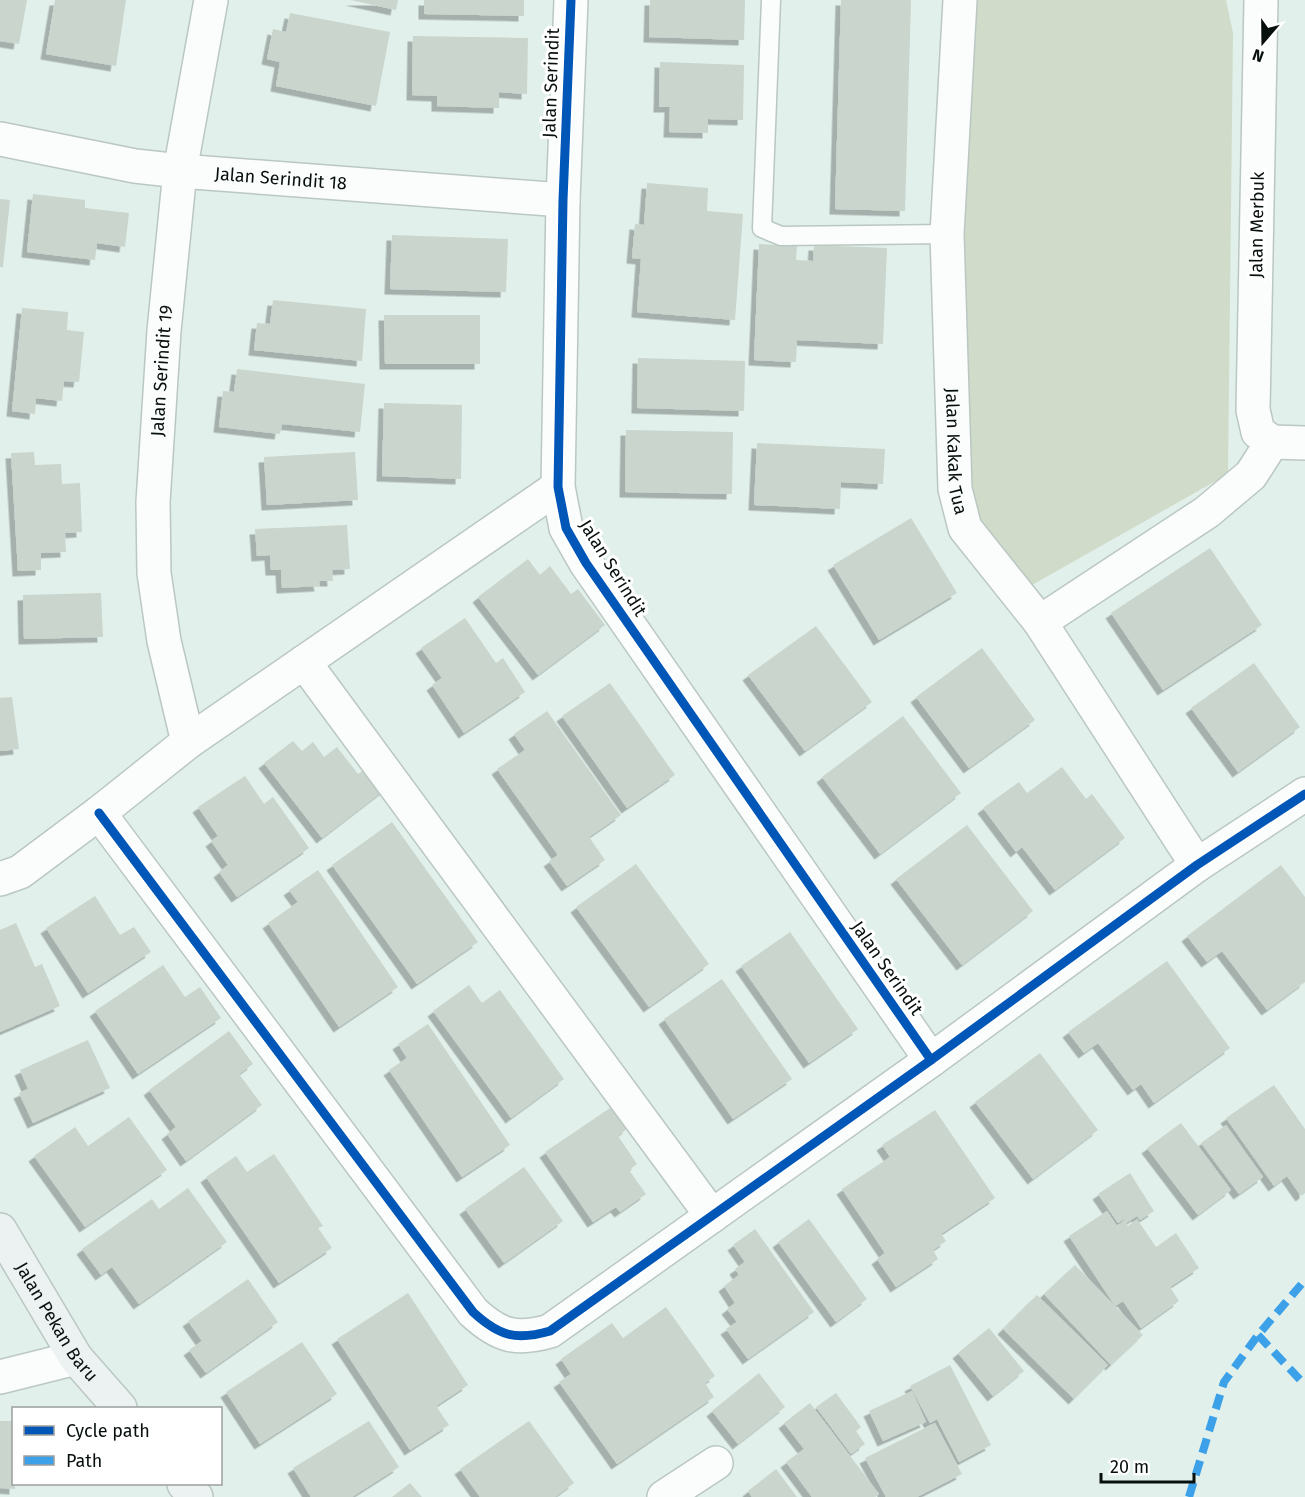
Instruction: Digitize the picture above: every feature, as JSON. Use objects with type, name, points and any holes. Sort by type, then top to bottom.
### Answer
[{"type":"street","name":"Jalan Serindit 19","points":[[188,742],[164,641],[154,573],[153,502],[163,354],[180,171],[211,0]]},
{"type":"street","name":"Jalan Serindit","points":[[571,0],[563,200],[558,487],[566,528],[586,563],[931,1060]]},
{"type":"street","name":"Jalan Kakak Tua","points":[[960,0],[947,234],[955,489],[965,528],[1040,622],[1197,865]]},
{"type":"street","name":"Jalan Merbuk","points":[[1261,0],[1253,410],[1258,432],[1272,442]]},
{"type":"street","name":"Jalan Serindit 18","points":[[0,139],[135,166],[180,171],[563,200]]},
{"type":"street","points":[[1040,622],[1207,512],[1251,475],[1272,442],[1305,443]]},
{"type":"street","points":[[0,879],[20,872],[188,742],[558,487]]},
{"type":"street","points":[[304,662],[712,1216]]},
{"type":"street","points":[[99,813],[472,1312],[488,1327],[507,1335],[531,1336],[550,1331],[931,1060],[1197,865],[1305,794]]},
{"type":"street","name":"Jalan Pekan Baru","points":[[0,1230],[76,1358],[119,1407]]},
{"type":"street","points":[[0,1377],[76,1358]]},
{"type":"street","points":[[664,1497],[716,1463]]},
{"type":"lane","points":[[771,0],[762,228],[781,237],[947,234]]},
{"type":"green space","points":[[976,0],[1226,0],[1233,33],[1228,474],[1025,589],[960,498],[960,213]]},
{"type":"building","points":[[0,0],[27,0],[19,44],[0,41]]},
{"type":"building","points":[[55,0],[126,0],[116,66],[46,54]]},
{"type":"building","points":[[351,0],[398,0],[396,10]]},
{"type":"building","points":[[424,0],[524,0],[524,16],[424,14]]},
{"type":"building","points":[[650,0],[745,0],[744,40],[649,37]]},
{"type":"building","points":[[841,0],[911,0],[905,211],[835,209]]},
{"type":"building","points":[[290,13],[390,32],[376,106],[276,86],[280,62],[267,59],[273,29],[286,32]]},
{"type":"building","points":[[413,36],[528,38],[527,94],[499,92],[499,108],[437,106],[437,96],[412,95]]},
{"type":"building","points":[[660,62],[744,65],[743,120],[708,119],[708,133],[669,132],[670,107],[659,107]]},
{"type":"building","points":[[647,183],[708,188],[707,211],[743,214],[735,320],[637,312],[641,259],[632,258],[635,224],[644,225]]},
{"type":"building","points":[[33,194],[85,200],[85,208],[129,213],[125,247],[97,243],[95,260],[27,252]]},
{"type":"building","points":[[0,199],[10,200],[3,267],[0,267]]},
{"type":"building","points":[[392,235],[508,239],[506,292],[390,289]]},
{"type":"building","points":[[759,244],[797,246],[796,260],[813,261],[814,245],[887,248],[883,344],[797,340],[796,362],[754,360]]},
{"type":"building","points":[[273,300],[366,309],[362,361],[254,350],[257,323],[270,324]]},
{"type":"building","points":[[22,308],[68,312],[67,330],[84,332],[79,382],[64,381],[62,401],[36,398],[35,414],[12,411]]},
{"type":"building","points":[[384,315],[480,315],[480,364],[385,364]]},
{"type":"building","points":[[638,358],[745,361],[744,411],[637,408]]},
{"type":"building","points":[[237,369],[365,384],[360,432],[282,424],[280,434],[219,427],[223,391],[234,392]]},
{"type":"building","points":[[384,403],[462,405],[461,479],[382,476]]},
{"type":"building","points":[[626,430],[733,432],[732,494],[625,492]]},
{"type":"building","points":[[757,443],[885,449],[883,484],[841,482],[840,509],[754,505]]},
{"type":"building","points":[[34,452],[35,465],[61,464],[62,484],[80,483],[82,532],[65,533],[66,552],[41,553],[41,570],[18,571],[11,453]]},
{"type":"building","points":[[355,452],[358,500],[267,505],[264,457]]},
{"type":"building","points":[[911,518],[957,593],[879,640],[833,565]]},
{"type":"building","points":[[347,525],[350,569],[332,570],[333,581],[319,581],[320,586],[282,588],[281,570],[271,570],[270,555],[257,556],[255,529]]},
{"type":"building","points":[[1210,548],[1262,625],[1163,690],[1111,613]]},
{"type":"building","points":[[528,559],[540,575],[550,566],[571,594],[578,589],[605,625],[538,675],[478,597]]},
{"type":"building","points":[[101,593],[103,637],[24,639],[23,595]]},
{"type":"building","points":[[465,618],[496,663],[503,658],[525,692],[464,733],[432,685],[442,678],[421,648]]},
{"type":"building","points":[[816,626],[872,702],[805,751],[748,675]]},
{"type":"building","points":[[982,648],[1035,720],[969,768],[916,697]]},
{"type":"building","points":[[1254,663],[1300,727],[1238,772],[1191,708]]},
{"type":"building","points":[[610,683],[675,775],[627,808],[562,716]]},
{"type":"building","points":[[12,697],[19,749],[0,751],[0,698]]},
{"type":"building","points":[[547,711],[621,815],[589,837],[605,860],[567,886],[549,861],[558,855],[497,769],[525,750],[514,734]]},
{"type":"building","points":[[903,716],[961,793],[880,854],[822,777]]},
{"type":"building","points":[[293,741],[302,751],[313,742],[324,757],[337,747],[358,774],[370,765],[387,788],[322,838],[264,763]]},
{"type":"building","points":[[1062,767],[1086,799],[1092,794],[1125,838],[1055,890],[1022,847],[1016,852],[983,808],[1019,782],[1027,793]]},
{"type":"building","points":[[245,776],[264,804],[273,797],[309,848],[237,897],[219,872],[228,865],[211,841],[218,836],[198,807]]},
{"type":"building","points":[[392,822],[478,942],[417,984],[332,865]]},
{"type":"building","points":[[967,825],[1033,911],[962,965],[896,879]]},
{"type":"building","points":[[636,864],[709,964],[649,1007],[576,907]]},
{"type":"building","points":[[1281,865],[1305,897],[1305,982],[1267,1010],[1222,951],[1207,962],[1187,936]]},
{"type":"building","points":[[318,870],[398,987],[339,1027],[268,923],[298,902],[289,890]]},
{"type":"building","points":[[95,896],[120,935],[134,927],[151,952],[88,993],[46,928]]},
{"type":"building","points":[[16,923],[35,967],[42,964],[60,1006],[0,1032],[0,930]]},
{"type":"building","points":[[790,932],[858,1029],[809,1063],[741,966]]},
{"type":"building","points":[[1167,961],[1230,1048],[1154,1103],[1141,1084],[1133,1090],[1098,1043],[1084,1053],[1068,1032]]},
{"type":"building","points":[[163,965],[185,997],[200,987],[221,1018],[138,1074],[95,1011]]},
{"type":"building","points":[[722,979],[792,1079],[733,1119],[664,1019]]},
{"type":"building","points":[[469,985],[482,1003],[500,990],[564,1079],[511,1118],[433,1011]]},
{"type":"building","points":[[428,1024],[510,1145],[462,1177],[389,1070],[407,1058],[398,1044]]},
{"type":"building","points":[[229,1031],[253,1064],[239,1074],[262,1105],[186,1161],[167,1134],[176,1127],[149,1090]]},
{"type":"building","points":[[88,1040],[110,1088],[33,1123],[19,1093],[28,1089],[20,1070]]},
{"type":"building","points":[[1040,1053],[1098,1130],[1033,1179],[975,1102]]},
{"type":"building","points":[[1274,1085],[1305,1129],[1305,1193],[1301,1196],[1287,1176],[1274,1186],[1226,1118]]},
{"type":"building","points":[[613,1106],[628,1128],[618,1136],[637,1164],[629,1170],[646,1194],[620,1212],[616,1207],[593,1222],[545,1152]]},
{"type":"building","points":[[935,1110],[995,1198],[941,1234],[946,1241],[933,1250],[938,1259],[896,1287],[877,1259],[885,1253],[842,1189],[890,1157],[882,1145]]},
{"type":"building","points":[[129,1117],[167,1170],[85,1227],[34,1156],[75,1127],[88,1146]]},
{"type":"building","points":[[1181,1123],[1231,1190],[1198,1215],[1147,1148]]},
{"type":"building","points":[[1226,1125],[1263,1177],[1239,1194],[1201,1143]]},
{"type":"building","points":[[274,1154],[323,1226],[318,1228],[332,1248],[279,1283],[206,1177],[236,1156],[247,1172]]},
{"type":"building","points":[[524,1167],[563,1221],[504,1263],[465,1209]]},
{"type":"building","points":[[1130,1173],[1154,1211],[1140,1220],[1137,1216],[1126,1223],[1128,1226],[1137,1219],[1156,1247],[1176,1233],[1199,1268],[1170,1287],[1179,1301],[1141,1328],[1123,1301],[1115,1306],[1069,1236],[1107,1211],[1117,1226],[1125,1220],[1118,1223],[1098,1194]]},
{"type":"building","points":[[188,1188],[227,1242],[139,1304],[112,1267],[101,1275],[82,1249],[152,1199],[159,1209]]},
{"type":"building","points":[[809,1219],[867,1299],[836,1322],[778,1242]]},
{"type":"building","points":[[755,1229],[814,1312],[748,1359],[726,1329],[737,1322],[727,1309],[735,1303],[724,1286],[739,1275],[735,1269],[745,1262],[733,1245]]},
{"type":"building","points":[[1075,1265],[1143,1335],[1111,1365],[1044,1294]]},
{"type":"building","points":[[248,1279],[278,1322],[206,1373],[189,1350],[202,1341],[188,1321]]},
{"type":"building","points":[[408,1293],[468,1385],[436,1406],[449,1425],[410,1450],[337,1339]]},
{"type":"building","points":[[1037,1295],[1108,1365],[1074,1399],[1003,1329]]},
{"type":"building","points":[[666,1307],[715,1376],[705,1383],[714,1397],[617,1464],[559,1382],[571,1374],[561,1359],[612,1323],[623,1338]]},
{"type":"building","points":[[989,1328],[1024,1371],[993,1396],[958,1353]]},
{"type":"building","points":[[302,1342],[337,1394],[260,1444],[226,1392]]},
{"type":"building","points":[[950,1365],[991,1445],[959,1462],[937,1419],[930,1423],[910,1386]]},
{"type":"building","points":[[759,1373],[785,1407],[738,1444],[712,1411]]},
{"type":"building","points":[[912,1391],[926,1422],[883,1441],[869,1411]]},
{"type":"building","points":[[836,1393],[861,1427],[856,1431],[865,1444],[851,1454],[816,1407]]},
{"type":"building","points":[[810,1403],[879,1494],[875,1497],[812,1497],[786,1462],[804,1449],[784,1423]]},
{"type":"building","points":[[0,1421],[12,1421],[12,1485],[15,1485],[15,1489],[0,1488]]},
{"type":"building","points":[[369,1421],[399,1467],[352,1497],[311,1497],[293,1468]]},
{"type":"building","points":[[529,1421],[574,1483],[555,1497],[480,1497],[460,1469]]},
{"type":"building","points":[[935,1423],[962,1474],[917,1497],[886,1497],[865,1458]]},
{"type":"building","points":[[776,1469],[797,1497],[752,1497],[748,1491]]},
{"type":"building","points":[[410,1483],[422,1497],[392,1497]]},
{"type":"marked path","points":[[1189,1497],[1224,1382],[1258,1335],[1305,1280]]},
{"type":"marked path","points":[[1258,1335],[1305,1385]]},
{"type":"cycle path","points":[[571,0],[563,200],[558,487],[566,528],[586,563],[931,1060]]},
{"type":"cycle path","points":[[99,813],[473,1312],[500,1331],[527,1336],[550,1331],[931,1060],[1197,865],[1305,794]]}]
